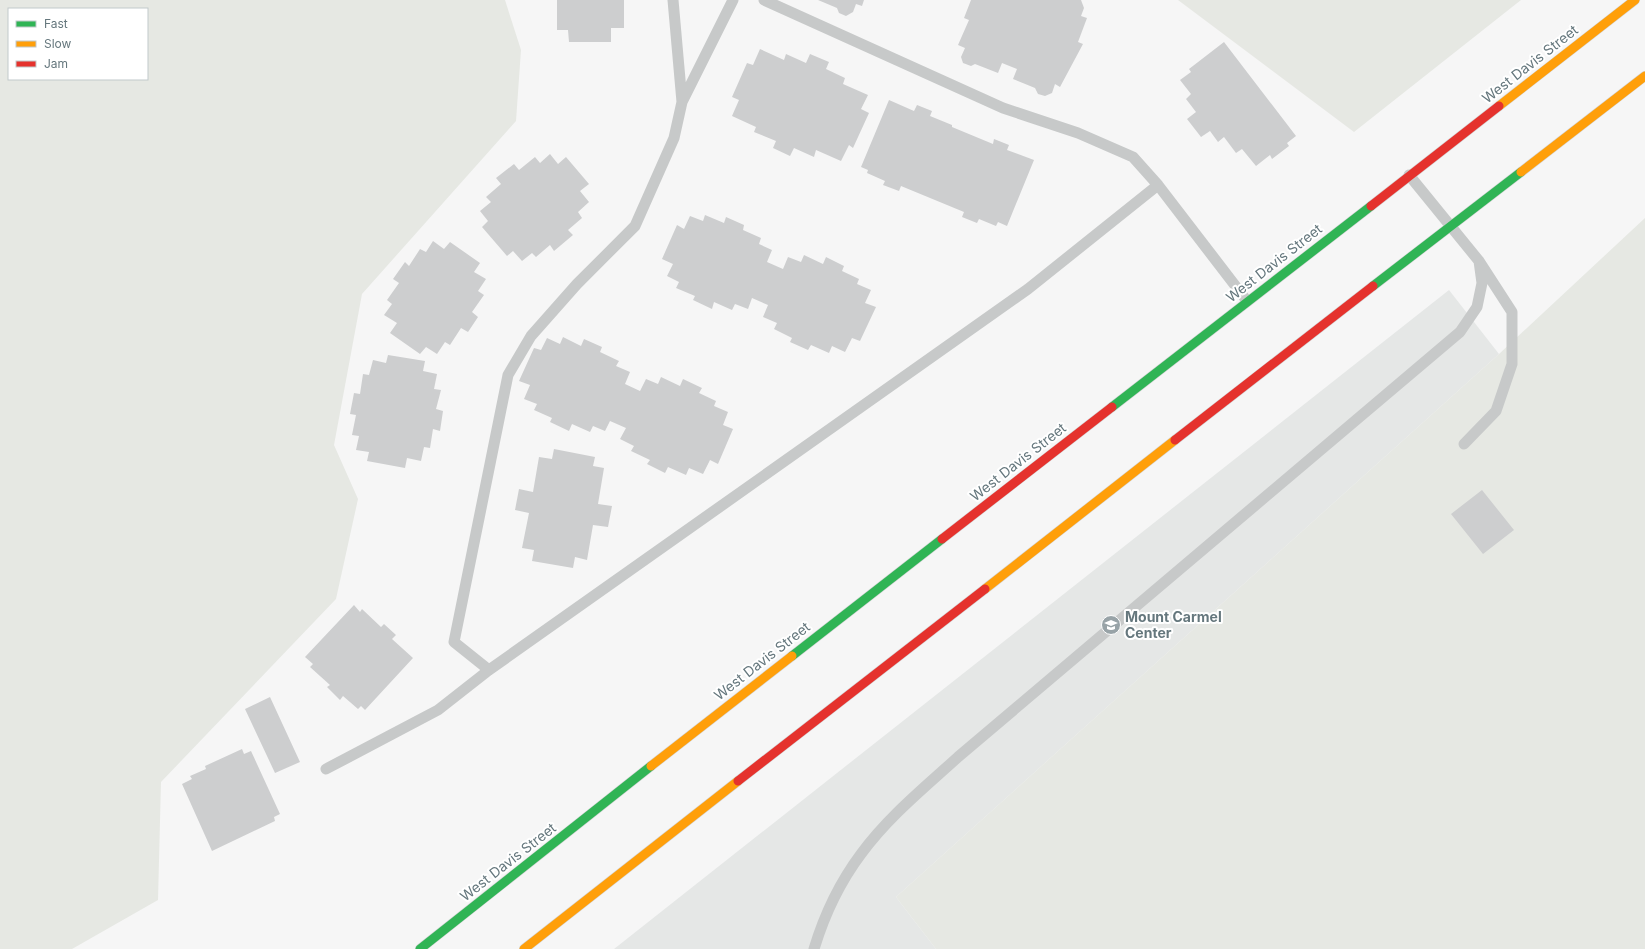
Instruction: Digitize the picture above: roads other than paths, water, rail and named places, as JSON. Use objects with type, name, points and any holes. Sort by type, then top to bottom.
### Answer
[{"type":"main road","name":"West Davis Street","points":[[420,949],[727,706],[1635,0]]},
{"type":"main road","points":[[524,949],[1293,348],[1645,76]]},
{"type":"lane","points":[[673,0],[682,102]]},
{"type":"lane","points":[[489,670],[454,642],[508,375],[531,336],[577,284],[635,226],[674,138],[682,102],[734,0]]},
{"type":"lane","points":[[764,0],[1003,108],[1078,132],[1133,157],[1158,185],[1247,301]]},
{"type":"lane","points":[[1409,175],[1479,261],[1512,312],[1512,364],[1496,411],[1464,444]]},
{"type":"lane","points":[[326,769],[438,710],[489,670],[1028,289],[1158,185]]},
{"type":"lane","points":[[814,949],[820,931],[838,892],[860,854],[891,818],[958,758],[1460,332],[1477,307],[1482,283],[1479,261]]},
{"type":"place","name":"Mount Carmel Center","points":[[1111,625]]}]
